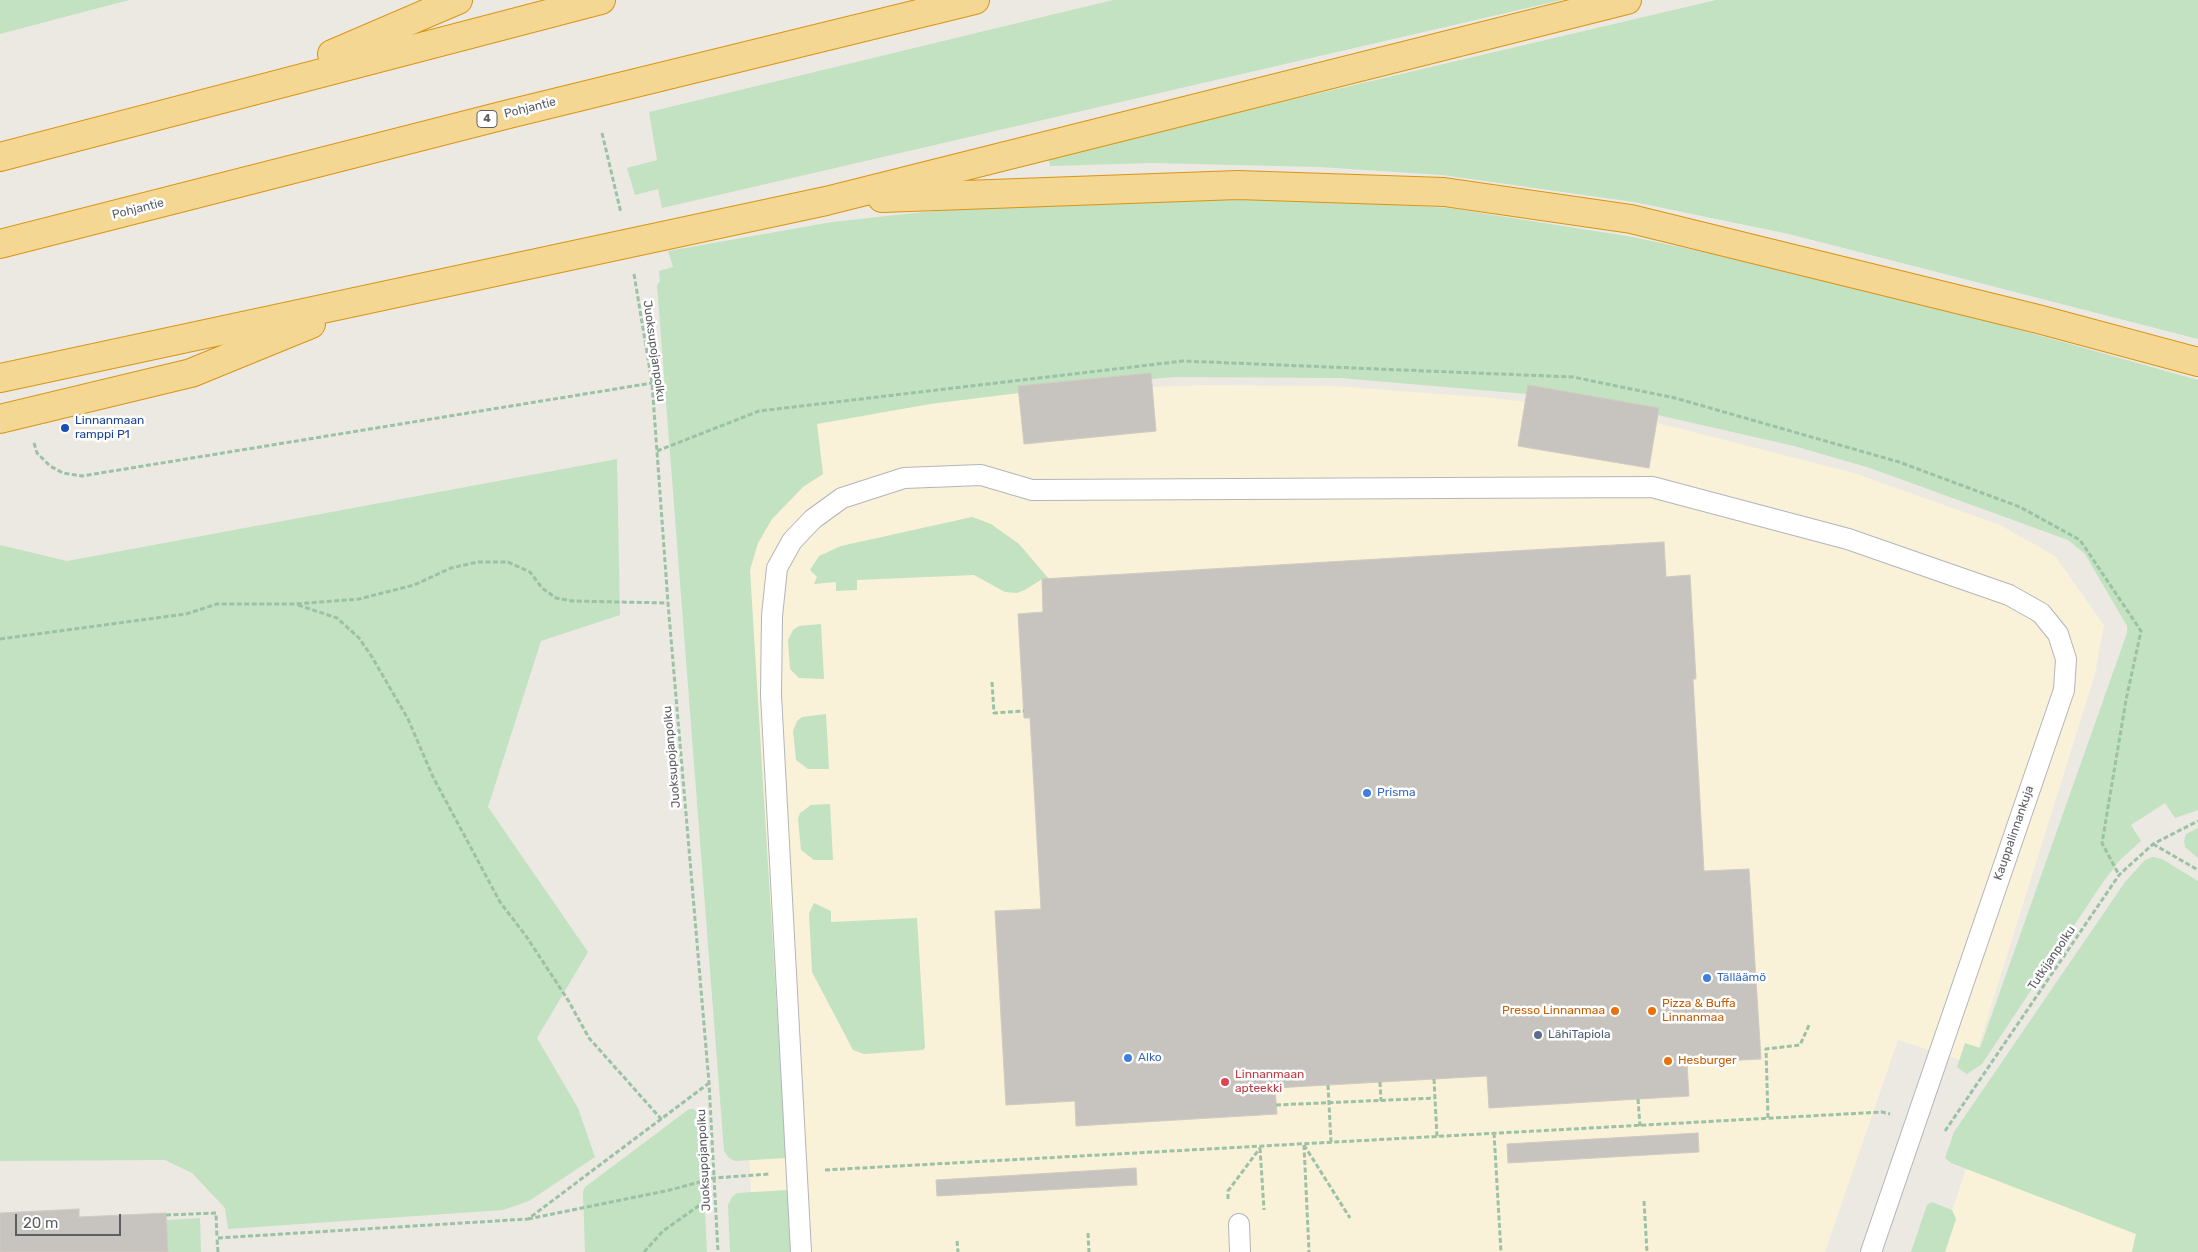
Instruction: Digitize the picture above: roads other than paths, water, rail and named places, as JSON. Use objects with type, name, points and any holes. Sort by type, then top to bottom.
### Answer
[{"type":"highway","points":[[245,91],[458,0]]},
{"type":"highway","points":[[0,157],[245,91],[601,0]]},
{"type":"highway","name":"Pohjantie","points":[[0,244],[509,114],[975,0]]},
{"type":"highway","points":[[0,378],[826,200],[1627,0]]},
{"type":"highway","points":[[826,200],[1238,185],[1444,192],[1631,219],[2028,317],[2198,362]]},
{"type":"highway","points":[[0,419],[191,373],[378,297]]},
{"type":"lane","name":"Kauppalinnankuja","points":[[801,1252],[770,695],[772,616],[777,568],[792,541],[813,519],[842,498],[904,478],[981,475],[1032,490],[1652,486],[1848,539],[2009,595],[2041,613],[2058,634],[2066,659],[2064,690],[1871,1252]]},
{"type":"lane","points":[[1234,1216],[1240,1252]]},
{"type":"place","name":"Linnanmaan ramppi P1","points":[[65,428]]},
{"type":"place","name":"Prisma","points":[[1367,793]]},
{"type":"place","name":"Tälläämö","points":[[1707,978]]},
{"type":"place","name":"Presso Linnanmaa","points":[[1615,1011]]},
{"type":"place","name":"Pizza & Buffa Linnanmaa","points":[[1652,1011]]},
{"type":"place","name":"LähiTapiola","points":[[1538,1035]]},
{"type":"place","name":"Alko","points":[[1128,1058]]},
{"type":"place","name":"Hesburger","points":[[1668,1061]]},
{"type":"place","name":"Linnanmaan apteekki","points":[[1225,1082]]}]
